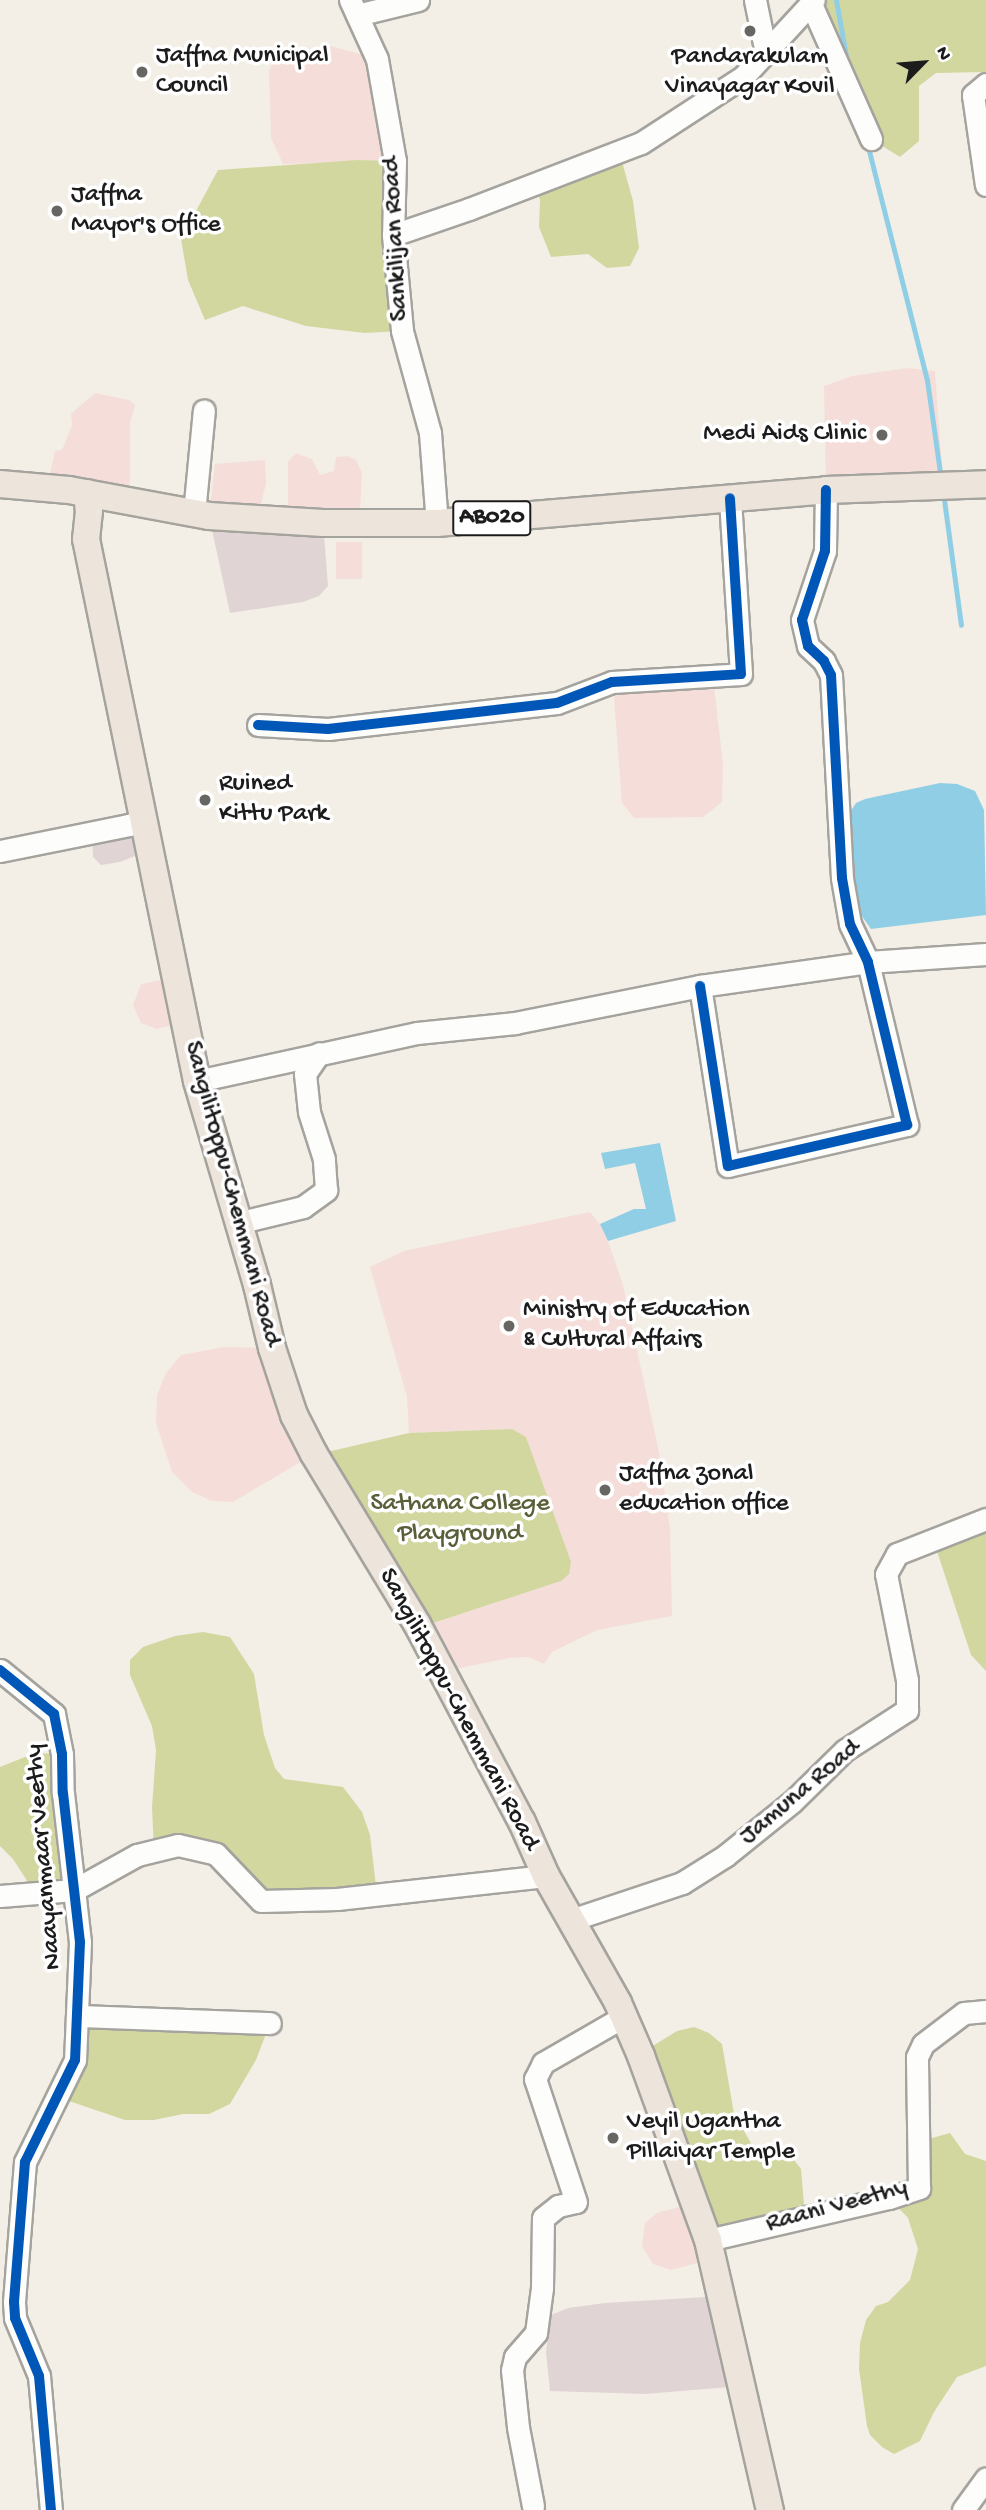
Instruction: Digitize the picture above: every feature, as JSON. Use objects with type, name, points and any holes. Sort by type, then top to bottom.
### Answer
[{"type":"main road","name":"AB020","points":[[0,484],[87,493],[194,513],[323,523],[437,523],[826,490],[986,484]]},
{"type":"main road","name":"Sangilitoppu-Chemmani Road","points":[[87,493],[89,511],[86,539],[197,1081],[257,1285],[272,1348],[294,1415],[333,1489],[417,1624],[641,2056],[708,2240],[770,2510]]},
{"type":"street","points":[[353,8],[418,0]]},
{"type":"street","points":[[755,0],[766,53]]},
{"type":"street","points":[[393,234],[469,209],[641,143],[744,76],[812,2],[871,139]]},
{"type":"street","name":"Sankilijan Road","points":[[353,8],[377,59],[395,160],[393,234],[402,331],[430,433],[437,523]]},
{"type":"street","points":[[986,84],[973,95],[986,185]]},
{"type":"street","points":[[194,513],[204,410]]},
{"type":"street","points":[[700,986],[728,1166],[907,1125],[868,962],[850,924],[842,878],[831,675],[824,661],[808,646],[802,620],[825,551],[826,490]]},
{"type":"street","points":[[258,724],[328,729],[556,703],[612,682],[741,674],[730,498]]},
{"type":"street","points":[[0,851],[117,828],[142,820]]},
{"type":"street","points":[[197,1081],[417,1033],[515,1023],[700,986],[868,962],[986,954]]},
{"type":"street","points":[[237,1223],[303,1207],[326,1190],[324,1159],[309,1112],[305,1074],[319,1053]]},
{"type":"street","name":"Jamuna Road","points":[[571,1920],[682,1883],[725,1856],[792,1802],[845,1750],[907,1710],[907,1680],[886,1574],[897,1554],[986,1519]]},
{"type":"street","name":"Naayanmaar Veethy","points":[[0,1670],[54,1714],[62,1754],[63,1793],[80,1942],[75,2060],[25,2162],[14,2302],[8,2316],[39,2376],[51,2510]]},
{"type":"street","points":[[0,1896],[74,1890],[137,1855],[178,1845],[216,1854],[261,1901],[337,1899],[546,1876]]},
{"type":"street","name":"Raani Veethy","points":[[708,2240],[889,2198],[919,2188],[917,2057],[923,2044],[964,2013],[986,2011]]},
{"type":"street","points":[[77,2016],[270,2023]]},
{"type":"street","points":[[533,2506],[517,2427],[512,2370],[515,2357],[536,2333],[542,2288],[542,2218],[558,2206],[576,2202],[535,2079],[543,2063],[623,2017]]},
{"type":"street","points":[[963,2510],[986,2478]]},
{"type":"shaded area","points":[[331,46],[377,59],[395,161],[283,164],[271,138],[269,70],[278,54]]},
{"type":"shaded area","name":"Medi Aids Clinic","points":[[907,368],[935,371],[943,484],[826,490],[824,386],[852,376]]},
{"type":"shaded area","points":[[95,393],[129,400],[135,405],[130,423],[130,482],[123,500],[47,488],[55,451],[62,450],[72,425],[71,414]]},
{"type":"shaded area","points":[[296,453],[312,459],[320,475],[334,471],[336,457],[347,456],[356,460],[362,473],[360,510],[288,520],[288,462]]},
{"type":"shaded area","points":[[265,460],[266,483],[258,518],[209,516],[215,464]]},
{"type":"shaded area","points":[[209,516],[323,523],[328,586],[319,596],[303,602],[230,613]]},
{"type":"shaded area","points":[[336,542],[362,542],[362,579],[336,579]]},
{"type":"shaded area","points":[[714,686],[723,764],[722,802],[703,817],[634,818],[622,803],[614,698],[620,688]]},
{"type":"shaded area","points":[[129,825],[150,850],[120,862],[101,865],[93,857],[92,833]]},
{"type":"shaded area","points":[[176,977],[185,1022],[157,1029],[141,1023],[133,1005],[141,984]]},
{"type":"shaded area","points":[[590,1212],[600,1224],[608,1241],[623,1285],[659,1452],[670,1528],[672,1616],[597,1630],[552,1652],[544,1664],[528,1657],[509,1658],[455,1669],[427,1625],[561,1581],[512,1429],[409,1433],[407,1397],[370,1267],[404,1251]]},
{"type":"shaded area","points":[[224,1347],[272,1348],[314,1454],[233,1502],[212,1501],[192,1492],[172,1472],[156,1423],[157,1395],[166,1373],[181,1355]]},
{"type":"shaded area","points":[[694,2203],[712,2259],[671,2270],[653,2264],[642,2246],[645,2223],[657,2213]]},
{"type":"shaded area","points":[[722,2296],[742,2386],[645,2394],[550,2391],[546,2352],[551,2315],[568,2308],[605,2303]]},
{"type":"green space","points":[[814,0],[986,0],[986,72],[936,73],[919,86],[919,141],[900,157],[871,139]]},
{"type":"green space","points":[[619,151],[633,201],[639,248],[630,266],[607,268],[588,254],[551,257],[539,227],[540,200],[535,183]]},
{"type":"green space","points":[[357,160],[395,161],[402,331],[365,333],[306,326],[243,306],[205,320],[188,280],[181,239],[218,170]]},
{"type":"green space","name":"Sathana College Playground","points":[[512,1429],[526,1437],[571,1562],[569,1574],[561,1581],[427,1625],[314,1455],[409,1433]]},
{"type":"green space","points":[[986,1519],[986,1671],[971,1655],[933,1539]]},
{"type":"green space","points":[[203,1632],[230,1637],[254,1674],[264,1735],[275,1768],[284,1779],[343,1787],[362,1812],[370,1835],[377,1895],[261,1901],[216,1854],[154,1851],[152,1808],[156,1750],[152,1726],[130,1675],[130,1660],[143,1647],[175,1636]]},
{"type":"green space","points":[[35,1753],[62,1754],[74,1890],[35,1893],[13,1859],[0,1846],[0,1767]]},
{"type":"green space","points":[[77,2016],[270,2023],[256,2060],[230,2104],[209,2114],[125,2120],[57,2097]]},
{"type":"green space","points":[[694,2027],[709,2033],[722,2044],[734,2114],[751,2143],[794,2160],[801,2169],[805,2216],[708,2240],[643,2052],[677,2031]]},
{"type":"green space","points":[[950,2133],[965,2154],[986,2161],[986,2366],[957,2377],[934,2412],[920,2441],[894,2454],[870,2435],[867,2426],[859,2369],[860,2343],[866,2320],[876,2306],[888,2302],[910,2280],[918,2249],[908,2218],[889,2198],[919,2188],[918,2142]]},
{"type":"water","points":[[940,783],[957,784],[975,791],[984,810],[986,915],[871,929],[854,905],[845,820],[856,803],[865,799]]},
{"type":"water","points":[[660,1143],[676,1221],[608,1241],[600,1224],[634,1209],[646,1209],[635,1163],[605,1169],[601,1153]]},
{"type":"waterway","points":[[836,0],[847,62]]},
{"type":"waterway","points":[[867,143],[927,380],[941,479]]},
{"type":"waterway","points":[[943,492],[961,625]]},
{"type":"cycle path","points":[[700,986],[728,1166],[907,1125],[868,962],[850,924],[842,878],[831,675],[824,661],[808,646],[802,620],[825,551],[826,490]]},
{"type":"cycle path","points":[[258,725],[328,729],[557,703],[612,682],[741,674],[730,498]]},
{"type":"cycle path","points":[[0,1670],[54,1714],[62,1754],[63,1793],[80,1942],[75,2060],[25,2162],[14,2302],[15,2318],[39,2376],[51,2510]]},
{"type":"place","name":"Pandarakulam Vinayagar Kovil","points":[[750,31]]},
{"type":"place","name":"Jaffna Municipal Council","points":[[142,72]]},
{"type":"place","name":"Jaffna Mayor's Office","points":[[57,211]]},
{"type":"place","name":"Medi Aids Clinic","points":[[882,435]]},
{"type":"place","name":"Ruined Kittu Park","points":[[205,800]]},
{"type":"place","name":"Ministry of Education & Cultural Affairs","points":[[509,1326]]},
{"type":"place","name":"Jaffna zonal education office","points":[[605,1490]]},
{"type":"place","name":"Veyil Ugantha Pillaiyar Temple","points":[[613,2138]]}]
